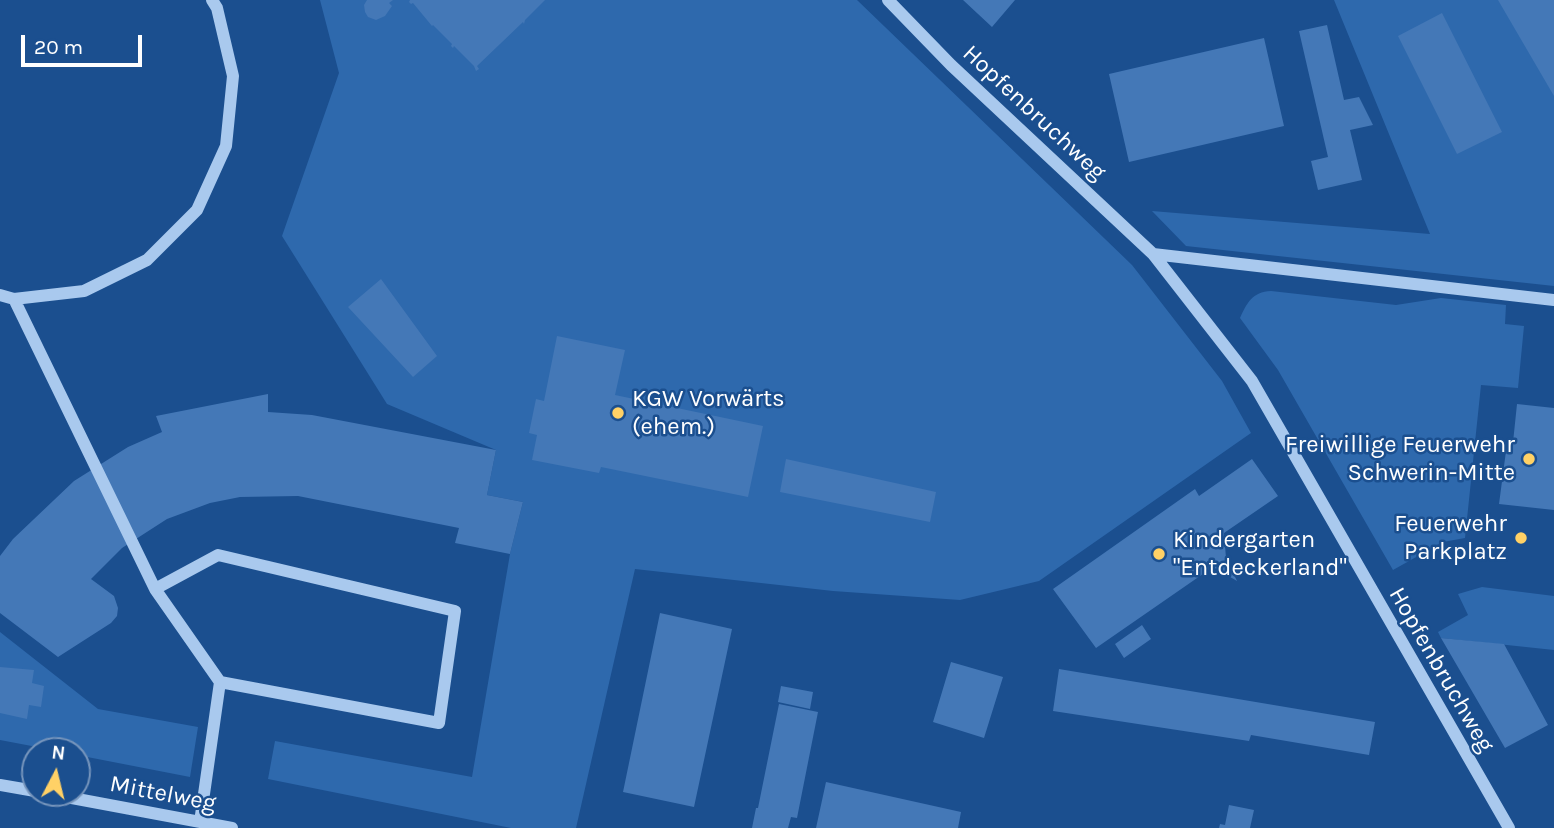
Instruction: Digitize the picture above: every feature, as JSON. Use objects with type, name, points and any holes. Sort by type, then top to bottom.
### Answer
[{"type":"street","points":[[0,295],[14,299],[84,291],[147,260],[197,210],[226,146],[233,76],[217,8],[212,0]]},
{"type":"street","name":"Hopfenbruchweg","points":[[888,0],[951,65],[1153,254],[1252,380],[1509,828]]},
{"type":"street","points":[[1153,254],[1554,300]]},
{"type":"street","points":[[14,299],[155,589],[220,682],[200,822]]},
{"type":"street","points":[[155,589],[218,555],[455,611],[439,723],[220,682]]},
{"type":"street","points":[[0,785],[21,789]]},
{"type":"street","name":"Mittelweg","points":[[91,802],[232,828]]},
{"type":"shaded area","points":[[320,0],[857,0],[1132,265],[1222,381],[1251,433],[1039,581],[960,600],[833,591],[635,569],[576,828],[511,828],[268,779],[275,741],[472,777],[510,554],[523,502],[487,495],[496,450],[387,404],[282,236],[339,73]]},
{"type":"shaded area","points":[[1334,0],[1554,0],[1554,286],[1186,246],[1152,211],[1430,234]]},
{"type":"shaded area","points":[[1271,291],[1396,305],[1441,298],[1506,305],[1505,324],[1524,326],[1518,388],[1481,385],[1465,538],[1443,542],[1393,570],[1278,370],[1240,318],[1255,296]]},
{"type":"shaded area","points":[[1482,587],[1554,596],[1554,650],[1441,638],[1438,632],[1468,615],[1458,594]]},
{"type":"shaded area","points":[[0,632],[98,709],[198,727],[190,777],[91,758],[91,737],[21,737],[21,744],[0,740]]},
{"type":"building","points":[[367,0],[393,0],[389,3],[392,6],[385,16],[376,20],[368,17],[365,12],[364,5]]},
{"type":"building","points":[[410,0],[545,0],[524,24],[523,22],[477,66],[479,69],[476,71]]},
{"type":"building","points":[[963,0],[1015,0],[992,27]]},
{"type":"building","points":[[1498,0],[1554,0],[1554,96]]},
{"type":"building","points":[[1442,13],[1502,132],[1457,154],[1398,36]]},
{"type":"building","points":[[1327,25],[1344,100],[1359,97],[1373,125],[1350,130],[1362,180],[1318,190],[1311,161],[1328,157],[1299,31]]},
{"type":"building","points":[[1264,38],[1284,126],[1129,162],[1109,74]]},
{"type":"building","points":[[381,279],[437,356],[413,377],[348,307]]},
{"type":"building","name":"KGW Vorwärts (ehem.)","points":[[557,336],[625,350],[615,395],[763,426],[748,497],[601,467],[599,473],[532,460],[537,435],[529,433],[536,399],[544,401]]},
{"type":"building","points":[[268,394],[268,412],[312,415],[496,450],[487,495],[523,502],[510,554],[455,543],[459,528],[298,496],[240,497],[210,503],[167,519],[122,548],[91,579],[114,596],[118,608],[117,616],[111,623],[58,657],[0,613],[0,556],[13,539],[74,481],[128,447],[162,432],[156,416]]},
{"type":"building","name":"Freiwillige Feuerwehr Schwerin-Mitte","points":[[1517,404],[1554,408],[1554,510],[1499,504],[1506,451],[1512,452]]},
{"type":"building","points":[[786,459],[936,492],[930,522],[780,492]]},
{"type":"building","name":"Kindergarten \"Entdeckerland\"","points":[[1252,459],[1278,496],[1224,533],[1226,558],[1237,581],[1213,567],[1096,648],[1053,589],[1195,489],[1199,496]]},
{"type":"building","points":[[660,613],[732,629],[694,807],[623,792]]},
{"type":"building","points":[[1142,625],[1151,639],[1124,658],[1115,644]]},
{"type":"building","points":[[1441,638],[1504,644],[1548,725],[1505,748]]},
{"type":"building","points":[[951,662],[1003,677],[984,738],[933,722]]},
{"type":"building","points":[[0,667],[34,670],[32,683],[44,686],[41,707],[29,705],[27,719],[0,713]]},
{"type":"building","points":[[1059,669],[1375,722],[1369,755],[1251,735],[1249,741],[1053,711]]},
{"type":"building","points":[[781,686],[813,692],[810,709],[778,702]]},
{"type":"building","points":[[779,704],[818,712],[797,818],[791,817],[788,828],[752,828],[758,808]]},
{"type":"building","points":[[826,782],[961,812],[958,828],[816,828]]},
{"type":"building","points":[[1229,805],[1254,810],[1250,828],[1219,828],[1220,824],[1225,825]]},
{"type":"place","name":"KGW Vorwärts (ehem.)","points":[[618,413]]},
{"type":"place","name":"Freiwillige Feuerwehr Schwerin-Mitte","points":[[1529,459]]},
{"type":"place","name":"Feuerwehr Parkplatz","points":[[1521,538]]},
{"type":"place","name":"Kindergarten \"Entdeckerland\"","points":[[1159,554]]}]
